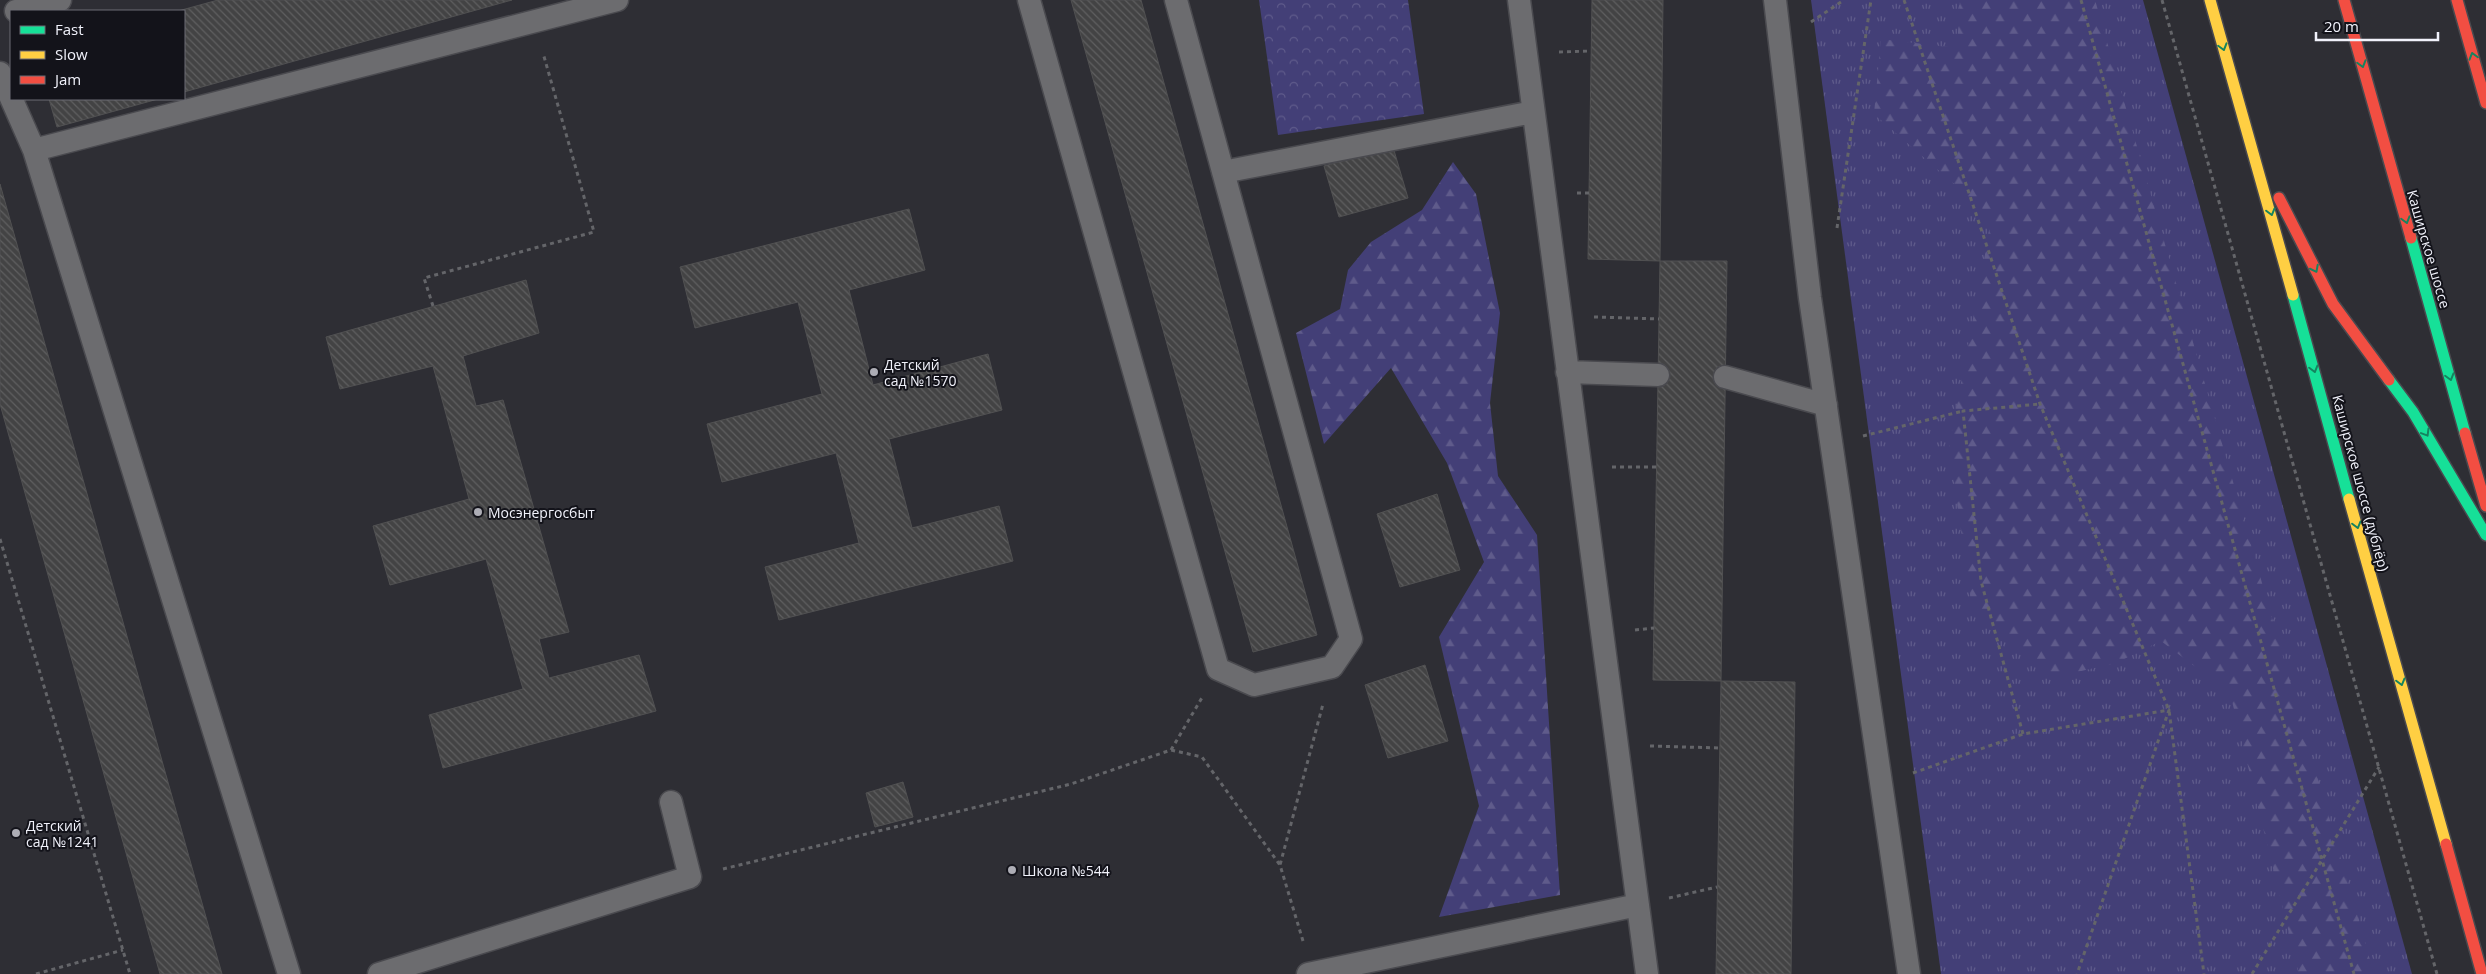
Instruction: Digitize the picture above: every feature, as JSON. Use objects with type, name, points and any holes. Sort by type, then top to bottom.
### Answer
[{"type":"main road","name":"Каширское шоссе (дублёр)","points":[[2210,0],[2253,148],[2482,974]]},
{"type":"main road","name":"Каширское шоссе","points":[[2344,0],[2486,506]]},
{"type":"main road","points":[[2456,0],[2486,103]]},
{"type":"main road","points":[[2253,148],[2333,304],[2413,412],[2486,535]]},
{"type":"lane","points":[[20,10],[60,0]]},
{"type":"lane","points":[[34,150],[617,0]]},
{"type":"lane","points":[[1029,0],[1218,670],[1254,684],[1332,667],[1351,639],[1176,0]]},
{"type":"lane","points":[[1518,0],[1647,974]]},
{"type":"lane","points":[[1775,0],[1810,298],[1909,974]]},
{"type":"lane","points":[[0,74],[10,96]]},
{"type":"lane","points":[[12,100],[34,150],[289,974]]},
{"type":"lane","points":[[1223,172],[1533,112]]},
{"type":"lane","points":[[1567,372],[1658,375]]},
{"type":"lane","points":[[1725,377],[1826,405]]},
{"type":"lane","points":[[379,974],[690,877],[671,802]]},
{"type":"lane","points":[[1311,973],[1638,905]]},
{"type":"path","points":[[1836,236],[1871,0]]},
{"type":"path","points":[[1904,0],[2040,404],[2169,710],[2204,974]]},
{"type":"path","points":[[2081,0],[2354,974]]},
{"type":"path","points":[[2162,0],[2438,974]]},
{"type":"path","points":[[433,306],[424,278],[594,232],[534,22]]},
{"type":"path","points":[[1560,317],[1659,319]]},
{"type":"path","points":[[1831,445],[1962,410],[2040,404]]},
{"type":"path","points":[[1962,410],[1981,581],[2023,734]]},
{"type":"path","points":[[1580,467],[1657,467]]},
{"type":"path","points":[[0,540],[130,974]]},
{"type":"path","points":[[1280,865],[1332,667]]},
{"type":"path","points":[[1171,750],[1218,670]]},
{"type":"path","points":[[1880,784],[2023,734],[2169,710]]},
{"type":"path","points":[[2076,974],[2169,710]]},
{"type":"path","points":[[1617,745],[1720,748]]},
{"type":"path","points":[[690,877],[1071,784],[1171,750],[1202,757],[1280,865],[1311,973]]},
{"type":"path","points":[[2252,974],[2379,766]]},
{"type":"path","points":[[1638,905],[1718,887]]},
{"type":"path","points":[[36,974],[123,950]]},
{"type":"green space","points":[[1259,0],[1408,0],[1424,114],[1278,135]]},
{"type":"green space","points":[[1811,0],[2143,0],[2412,974],[1941,974]]},
{"type":"green space","points":[[1960,0],[2095,0],[2374,974],[2299,974],[2230,693],[2161,641],[2116,663],[2051,678],[1972,608],[1949,447],[1992,217],[1874,114],[1881,39],[1957,48]]},
{"type":"green space","points":[[1453,162],[1476,194],[1500,313],[1490,403],[1498,476],[1537,535],[1560,895],[1439,917],[1479,806],[1439,637],[1484,562],[1447,463],[1391,368],[1324,444],[1296,333],[1340,309],[1348,270],[1371,242],[1422,210]]},
{"type":"building","points":[[218,0],[512,0],[185,92],[185,10],[182,10]]},
{"type":"building","points":[[1071,0],[1141,0],[1317,635],[1253,652]]},
{"type":"building","points":[[1592,0],[1663,0],[1660,261],[1588,259]]},
{"type":"building","points":[[49,100],[154,100],[57,127]]},
{"type":"building","points":[[1393,147],[1408,198],[1339,217],[1324,166]]},
{"type":"building","points":[[0,184],[222,974],[160,974],[0,404]]},
{"type":"building","points":[[909,209],[925,270],[849,290],[873,385],[988,354],[1002,410],[889,439],[912,528],[999,506],[1013,561],[779,620],[765,567],[859,543],[836,453],[722,482],[707,424],[822,394],[798,302],[695,328],[680,267]]},
{"type":"building","points":[[1660,261],[1727,261],[1721,681],[1653,680]]},
{"type":"building","name":"Мосэнергосбыт","points":[[526,280],[539,333],[463,356],[476,406],[503,400],[569,632],[539,639],[549,678],[639,655],[656,711],[443,768],[429,715],[523,689],[486,559],[390,585],[373,526],[469,499],[433,366],[340,389],[326,337]]},
{"type":"building","points":[[1437,494],[1460,570],[1400,587],[1377,514]]},
{"type":"building","points":[[1425,665],[1448,741],[1388,758],[1365,685]]},
{"type":"building","points":[[1721,681],[1795,682],[1791,974],[1716,974]]},
{"type":"building","points":[[903,782],[913,817],[875,827],[866,793]]},
{"type":"traffic: fast","points":[[2411,238],[2465,433]]},
{"type":"traffic: fast","points":[[2293,295],[2349,499]]},
{"type":"traffic: fast","points":[[2389,380],[2413,412],[2486,535]]},
{"type":"traffic: slow","points":[[2210,0],[2293,295]]},
{"type":"traffic: slow","points":[[2349,499],[2446,844]]},
{"type":"traffic: jam","points":[[2344,0],[2411,238]]},
{"type":"traffic: jam","points":[[2457,0],[2486,103]]},
{"type":"traffic: jam","points":[[2279,198],[2333,304],[2389,380]]},
{"type":"traffic: jam","points":[[2465,433],[2486,506]]},
{"type":"traffic: jam","points":[[2446,844],[2482,974]]},
{"type":"place","name":"Детский сад №1570","points":[[874,372]]},
{"type":"place","name":"Мосэнергосбыт","points":[[478,512]]},
{"type":"place","name":"Детский сад №1241","points":[[16,833]]},
{"type":"place","name":"Школа №544","points":[[1012,870]]}]
